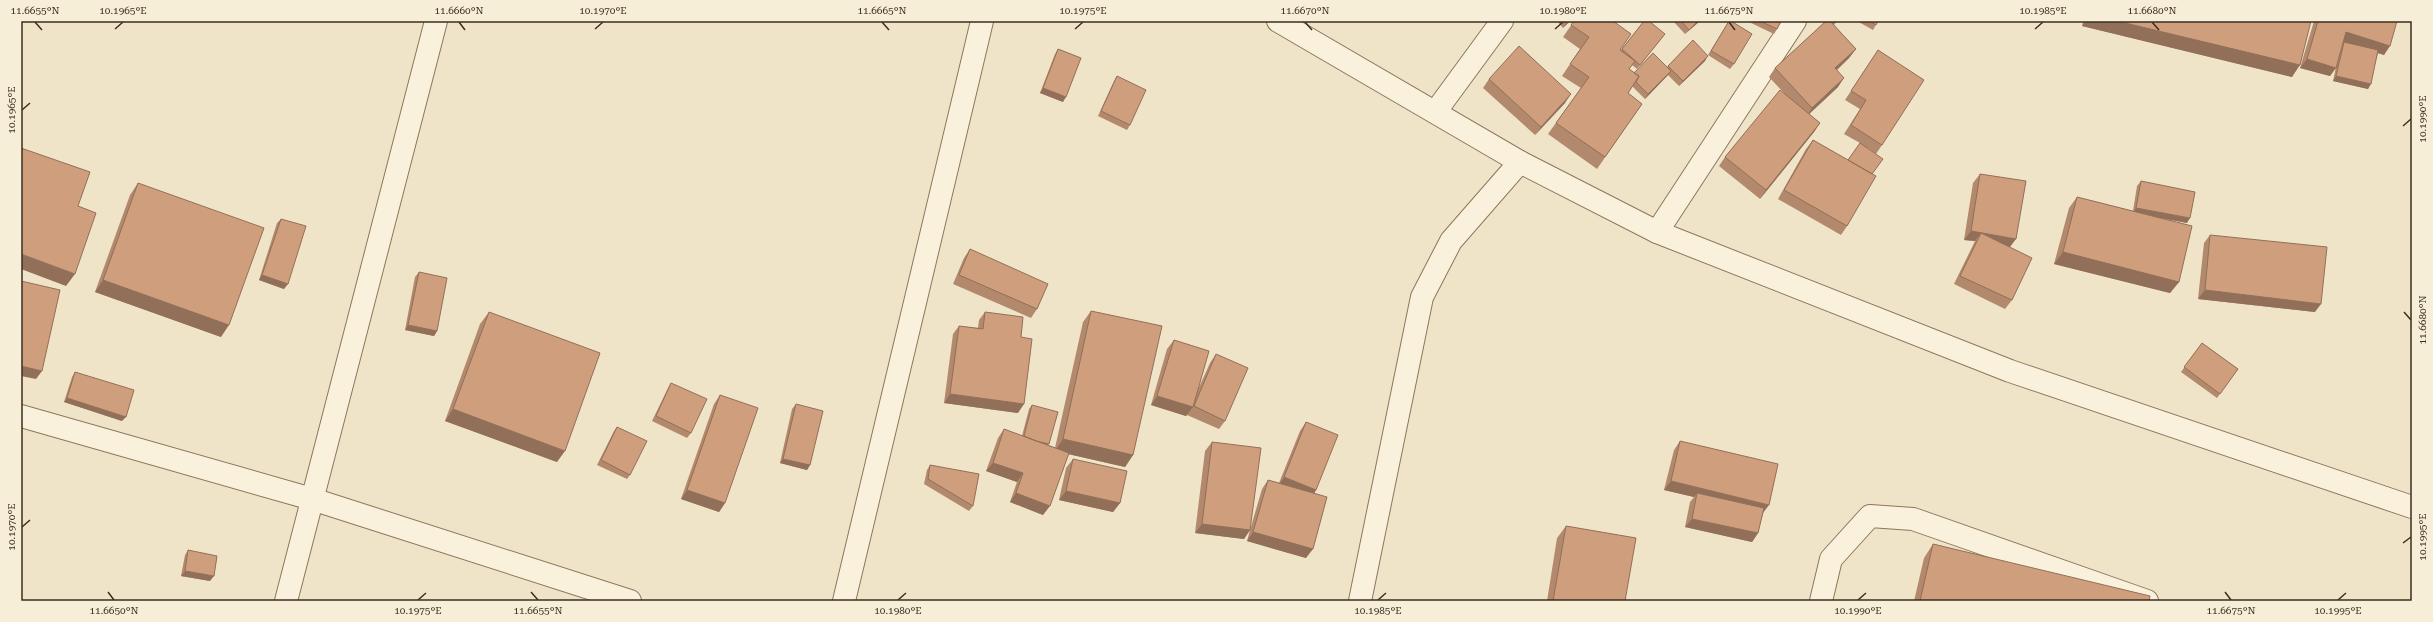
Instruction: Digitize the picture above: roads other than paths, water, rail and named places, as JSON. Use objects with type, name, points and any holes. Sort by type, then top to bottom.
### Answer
[{"type":"street","points":[[286,601],[436,21]]},
{"type":"street","points":[[844,601],[982,21]]},
{"type":"street","points":[[1278,21],[1436,111],[1520,162],[1657,232],[2010,372],[2412,508]]},
{"type":"street","points":[[1436,111],[1502,21]]},
{"type":"street","points":[[1657,232],[1795,21]]},
{"type":"street","points":[[1360,601],[1422,297],[1451,241],[1520,162]]},
{"type":"street","points":[[21,416],[312,499],[630,601]]},
{"type":"street","points":[[1821,601],[1831,559],[1870,516],[1913,519],[2147,601]]}]
